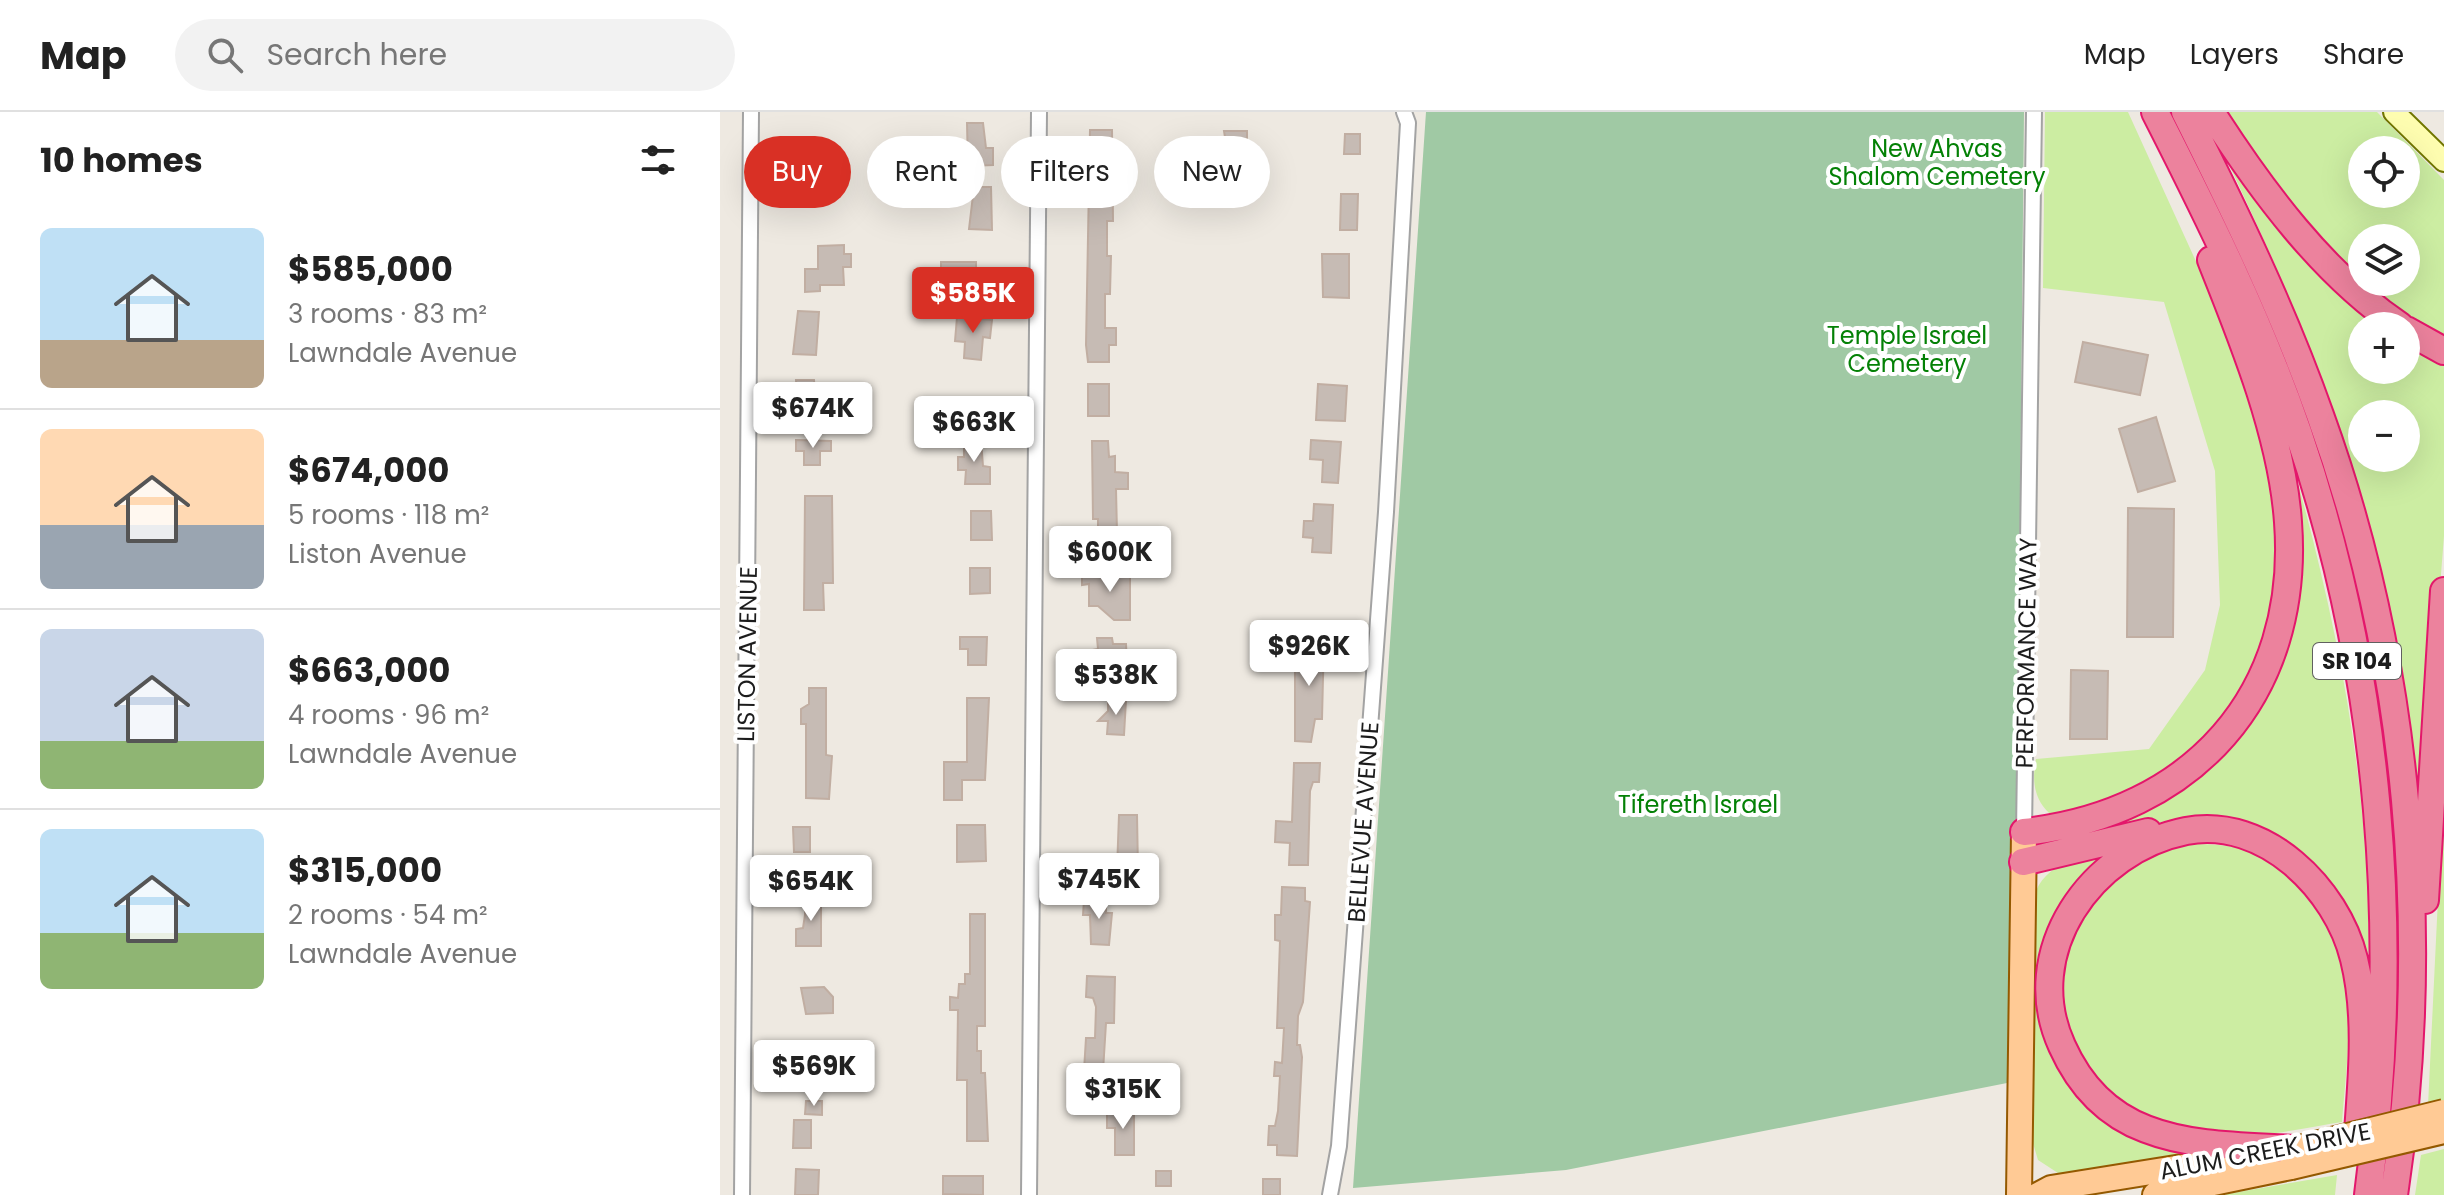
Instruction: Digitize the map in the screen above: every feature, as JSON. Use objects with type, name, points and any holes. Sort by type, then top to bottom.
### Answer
[{"type":"highway","name":"SR 104","points":[[2155,112],[2244,294],[2298,432],[2327,530],[2359,671],[2378,808],[2384,919],[2382,1045],[2368,1195]]},
{"type":"highway","name":"SR 104","points":[[2185,112],[2283,318],[2321,417],[2350,509],[2383,656],[2402,777],[2410,877],[2407,1073],[2394,1195]]},
{"type":"highway","points":[[2211,112],[2255,177],[2314,247],[2383,312]]},
{"type":"highway","points":[[2024,832],[2095,820],[2142,801],[2171,784],[2219,742],[2244,707],[2272,654],[2279,630],[2290,548],[2282,479],[2246,354],[2191,213],[2178,158]]},
{"type":"highway","points":[[2420,338],[2444,351]]},
{"type":"highway","points":[[2411,963],[2426,892],[2444,591]]},
{"type":"highway","points":[[2188,831],[2124,857],[2103,872],[2071,910],[2050,969],[2056,1032],[2070,1063],[2089,1092],[2133,1123],[2186,1140],[2293,1158]]},
{"type":"highway","points":[[2023,862],[2148,832],[2233,834],[2292,861],[2322,890],[2348,938],[2358,978],[2361,1017],[2353,1195]]},
{"type":"main road","points":[[2394,112],[2444,161]]},
{"type":"main road","name":"PERFORMANCE WAY","points":[[2019,1195],[2024,832]]},
{"type":"main road","name":"ALUM CREEK DRIVE","points":[[2155,1195],[2293,1158],[2444,1112]]},
{"type":"main road","name":"ALUM CREEK DRIVE","points":[[2038,1195],[2051,1188],[2293,1158],[2444,1131]]},
{"type":"street","name":"LISTON AVENUE","points":[[742,1195],[751,112]]},
{"type":"street","points":[[1029,1195],[1039,112]]},
{"type":"street","name":"BELLEVUE AVENUE","points":[[1330,1195],[1339,1146],[1385,522],[1408,123],[1404,112]]},
{"type":"street","name":"PERFORMANCE WAY","points":[[2024,832],[2034,112]]},
{"type":"green space","name":"Tifereth Israel","points":[[1426,112],[2024,112],[2015,1026],[2008,1053],[2007,1083],[1566,1170],[1353,1188]]},
{"type":"green space","points":[[2045,112],[2128,112],[2219,312],[2259,434],[2276,502],[2283,558],[2264,648],[2215,734],[2151,785],[2057,819],[2044,807],[2036,793],[2036,759],[2149,749],[2205,670],[2220,605],[2215,471],[2164,302],[2043,288]]},
{"type":"green space","points":[[2225,112],[2377,112],[2401,136],[2348,136],[2348,208],[2420,208],[2420,156],[2444,180],[2444,341],[2420,325],[2420,312],[2399,312],[2378,296],[2420,296],[2420,224],[2348,224],[2348,268],[2272,179]]},
{"type":"green space","points":[[2222,150],[2348,284],[2348,296],[2360,296],[2375,312],[2348,312],[2348,384],[2420,384],[2420,348],[2444,363],[2444,536],[2424,791],[2418,790],[2388,602],[2353,472],[2420,472],[2420,400],[2348,400],[2348,455],[2287,293]]},
{"type":"green space","points":[[2288,448],[2321,575],[2348,706],[2364,838],[2368,970],[2326,881],[2196,820],[2166,821],[2058,846],[2049,845],[2132,813],[2175,789],[2278,658]]},
{"type":"green space","points":[[2444,774],[2444,1101],[2428,1106]]},
{"type":"green space","points":[[2189,844],[2236,847],[2261,856],[2286,872],[2325,911],[2344,960],[2348,987],[2342,1122],[2250,1136],[2197,1134],[2161,1123],[2124,1106],[2105,1091],[2077,1052],[2061,1006],[2059,981],[2061,957],[2068,934],[2083,910],[2123,867],[2148,854]]},
{"type":"green space","points":[[2117,849],[2057,922],[2067,1073],[2193,1151],[2061,1175],[2038,1160],[2032,1140],[2036,891],[2042,880],[2060,866],[2081,857]]},
{"type":"green space","points":[[2444,1149],[2444,1195],[2415,1195],[2421,1155]]},
{"type":"green space","points":[[2337,1175],[2335,1195],[2221,1195]]},
{"type":"building","points":[[967,123],[983,123],[985,136],[967,136]]},
{"type":"building","points":[[1090,130],[1112,130],[1112,136],[1090,136]]},
{"type":"building","points":[[1224,131],[1247,131],[1247,136],[1225,136]]},
{"type":"building","points":[[1345,134],[1360,134],[1360,154],[1344,154]]},
{"type":"building","points":[[985,140],[986,148],[993,148],[993,165],[985,165]]},
{"type":"building","points":[[985,187],[991,187],[992,230],[969,229],[972,208],[985,208]]},
{"type":"building","points":[[1341,194],[1358,194],[1357,230],[1340,230]]},
{"type":"building","points":[[1089,208],[1113,208],[1113,221],[1107,221],[1107,256],[1111,256],[1110,294],[1105,294],[1105,328],[1116,328],[1116,345],[1109,345],[1109,362],[1088,362]]},
{"type":"building","points":[[844,245],[844,254],[851,254],[851,267],[843,267],[844,285],[820,285],[820,291],[805,292],[805,269],[818,269],[818,246]]},
{"type":"building","points":[[1322,254],[1349,254],[1349,298],[1323,297]]},
{"type":"building","points":[[941,262],[976,262],[976,283],[985,283],[985,295],[956,295],[956,276],[941,276]]},
{"type":"building","points":[[798,311],[819,312],[816,355],[793,354]]},
{"type":"building","points":[[957,317],[992,320],[990,338],[983,337],[981,360],[964,358],[965,342],[955,341]]},
{"type":"building","points":[[2083,342],[2148,355],[2140,395],[2075,382]]},
{"type":"building","points":[[796,380],[814,380],[815,394],[821,393],[821,411],[792,412],[791,395],[797,395]]},
{"type":"building","points":[[1088,384],[1109,384],[1109,416],[1088,416]]},
{"type":"building","points":[[1318,384],[1347,386],[1345,421],[1316,420]]},
{"type":"building","points":[[2156,417],[2175,481],[2138,492],[2119,429]]},
{"type":"building","points":[[796,440],[831,441],[831,451],[820,451],[820,465],[804,465],[804,451],[796,451]]},
{"type":"building","points":[[964,440],[981,440],[983,466],[990,467],[990,484],[965,484],[966,470],[958,470],[958,457],[964,457]]},
{"type":"building","points":[[1311,440],[1341,442],[1338,483],[1322,482],[1323,460],[1310,459]]},
{"type":"building","points":[[1092,441],[1108,441],[1109,457],[1115,456],[1115,472],[1128,473],[1128,489],[1116,489],[1117,533],[1122,533],[1123,552],[1105,553],[1104,534],[1098,534],[1098,519],[1093,519]]},
{"type":"building","points":[[805,496],[832,496],[833,583],[823,583],[824,610],[804,610]]},
{"type":"building","points":[[1314,504],[1333,505],[1331,553],[1312,552],[1313,538],[1303,537],[1304,521],[1313,521]]},
{"type":"building","points":[[2128,508],[2174,509],[2173,637],[2127,637]]},
{"type":"building","points":[[971,511],[991,511],[992,540],[971,540]]},
{"type":"building","points":[[970,568],[990,568],[990,593],[970,594]]},
{"type":"building","points":[[1082,574],[1130,574],[1130,620],[1114,620],[1098,606],[1089,606],[1089,584],[1082,585]]},
{"type":"building","points":[[1305,634],[1324,636],[1322,719],[1315,719],[1311,742],[1295,741],[1295,661],[1303,662]]},
{"type":"building","points":[[960,637],[987,637],[986,665],[968,665],[968,649],[960,649]]},
{"type":"building","points":[[1097,638],[1112,638],[1113,644],[1126,644],[1127,664],[1093,670],[1092,650],[1098,649]]},
{"type":"building","points":[[2071,670],[2108,671],[2107,739],[2070,739]]},
{"type":"building","points":[[809,688],[826,688],[826,755],[832,756],[829,799],[806,798],[806,724],[801,724],[801,709],[809,704]]},
{"type":"building","points":[[967,698],[989,698],[985,780],[962,780],[962,800],[944,800],[944,762],[967,762]]},
{"type":"building","points":[[1108,700],[1126,700],[1124,735],[1107,734],[1108,721],[1098,721],[1108,711]]},
{"type":"building","points":[[1294,763],[1320,763],[1319,782],[1313,782],[1310,791],[1308,865],[1289,865],[1290,843],[1275,842],[1276,821],[1292,822]]},
{"type":"building","points":[[1119,815],[1137,815],[1138,870],[1117,870]]},
{"type":"building","points":[[957,825],[985,825],[986,861],[957,862]]},
{"type":"building","points":[[793,827],[810,827],[810,852],[794,852]]},
{"type":"building","points":[[1282,887],[1305,888],[1305,901],[1310,902],[1303,1002],[1298,1016],[1297,1045],[1300,1045],[1302,1057],[1297,1156],[1277,1155],[1277,1145],[1268,1145],[1269,1126],[1275,1126],[1278,1111],[1280,1076],[1274,1076],[1275,1062],[1282,1063],[1284,1028],[1277,1028],[1280,941],[1275,940],[1275,915],[1281,915]]},
{"type":"building","points":[[821,894],[821,946],[796,946],[796,929],[803,928],[805,895]]},
{"type":"building","points":[[1084,900],[1106,900],[1106,913],[1112,913],[1109,945],[1091,944],[1090,915],[1083,915]]},
{"type":"building","points":[[970,914],[985,914],[985,1026],[977,1026],[977,1051],[981,1051],[981,1073],[985,1073],[988,1141],[967,1141],[967,1080],[957,1080],[958,1010],[950,1010],[950,997],[958,998],[959,984],[965,984],[965,974],[970,974]]},
{"type":"building","points":[[1087,976],[1115,977],[1114,1023],[1106,1023],[1102,1087],[1083,1087],[1086,1038],[1095,1038],[1096,1007],[1093,998],[1086,997]]},
{"type":"building","points":[[824,987],[833,997],[833,1013],[806,1014],[801,988]]},
{"type":"building","points":[[795,1042],[818,1043],[817,1086],[797,1085]]},
{"type":"building","points":[[806,1101],[822,1101],[822,1115],[805,1114]]},
{"type":"building","points":[[1107,1110],[1134,1111],[1134,1155],[1115,1155],[1115,1128],[1107,1128]]},
{"type":"building","points":[[794,1120],[811,1120],[811,1148],[793,1148]]},
{"type":"building","points":[[796,1169],[819,1170],[818,1195],[795,1195]]},
{"type":"building","points":[[1156,1171],[1171,1171],[1171,1186],[1156,1186]]},
{"type":"building","points":[[943,1176],[983,1176],[983,1195],[943,1194]]},
{"type":"building","points":[[1263,1179],[1280,1179],[1280,1195],[1263,1195]]},
{"type":"park label","name":"New Ahvas Shalom Cemetery","points":[[1937,162]]},
{"type":"park label","name":"Temple Israel Cemetery","points":[[1907,349]]}]
